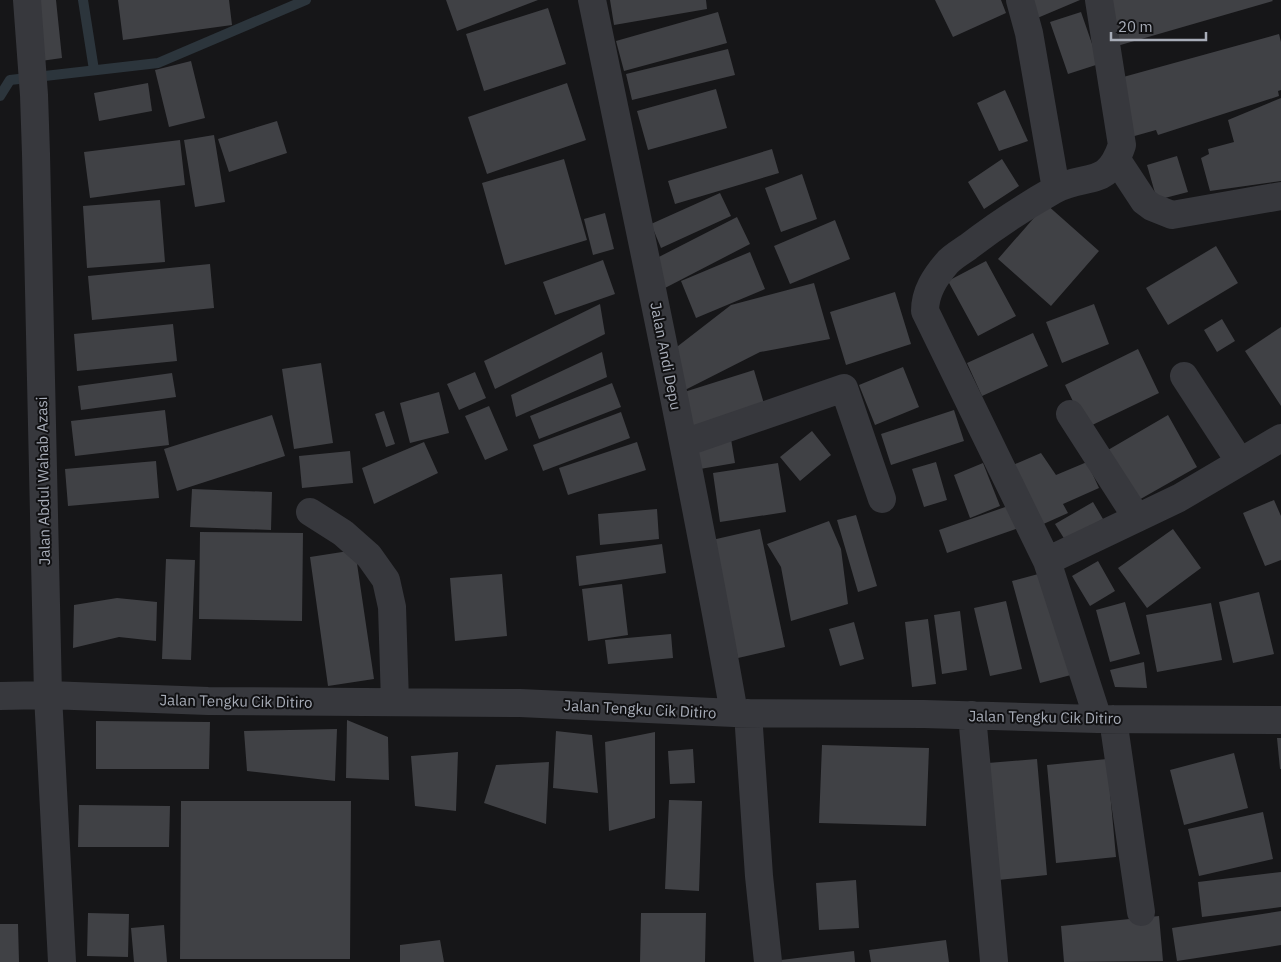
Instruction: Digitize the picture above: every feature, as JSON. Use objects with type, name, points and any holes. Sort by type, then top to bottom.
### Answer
[{"type":"street","name":"Jalan Abdul Wahab Azasi","points":[[27,0],[36,154],[48,695],[62,962]]},
{"type":"street","name":"Jalan Andi Depu","points":[[592,0],[709,569],[741,713],[768,962]]},
{"type":"street","points":[[1020,0],[1028,33],[1056,189]]},
{"type":"street","points":[[1098,0],[1122,145],[1117,160],[1103,175],[1056,189],[988,231],[947,262],[925,298],[925,310],[1047,561],[1105,719],[1141,912]]},
{"type":"street","points":[[1117,160],[1144,201],[1152,207],[1172,215],[1281,196]]},
{"type":"street","points":[[1184,376],[1240,462]]},
{"type":"street","points":[[684,443],[844,388],[882,499]]},
{"type":"street","points":[[1070,414],[1137,518]]},
{"type":"street","points":[[1047,561],[1179,498],[1281,438]]},
{"type":"street","points":[[310,512],[343,533],[369,556],[386,580],[392,607],[395,702]]},
{"type":"street","name":"Jalan Tengku Cik Ditiro","points":[[0,696],[48,695],[208,701],[520,703],[741,713],[1281,720]]},
{"type":"street","points":[[972,716],[994,961]]},
{"type":"building","points":[[35,0],[56,0],[62,58],[41,61]]},
{"type":"building","points":[[118,0],[229,0],[232,25],[123,40]]},
{"type":"building","points":[[446,0],[538,0],[457,31]]},
{"type":"building","points":[[610,0],[706,0],[707,9],[614,25]]},
{"type":"building","points":[[935,0],[1001,0],[1006,13],[953,37]]},
{"type":"building","points":[[1028,0],[1080,0],[1035,19]]},
{"type":"building","points":[[1105,0],[1272,0],[1273,1],[1117,46]]},
{"type":"building","points":[[548,8],[566,64],[484,91],[466,34]]},
{"type":"building","points":[[718,12],[727,43],[624,71],[616,41]]},
{"type":"building","points":[[1081,12],[1099,64],[1068,74],[1050,22]]},
{"type":"building","points":[[1279,34],[1281,42],[1281,90],[1278,91],[1279,96],[1158,135],[1156,130],[1131,137],[1116,79]]},
{"type":"building","points":[[728,49],[735,75],[632,100],[626,74]]},
{"type":"building","points":[[191,61],[205,118],[169,127],[155,70]]},
{"type":"building","points":[[148,83],[152,111],[99,121],[94,93]]},
{"type":"building","points":[[567,83],[586,140],[487,174],[468,117]]},
{"type":"building","points":[[716,89],[727,128],[648,150],[637,111]]},
{"type":"building","points":[[1005,90],[1028,141],[999,151],[977,103]]},
{"type":"building","points":[[1281,98],[1281,181],[1210,191],[1201,158],[1209,154],[1208,149],[1234,142],[1228,120]]},
{"type":"building","points":[[277,121],[287,153],[229,172],[218,139]]},
{"type":"building","points":[[214,135],[225,202],[195,207],[184,140]]},
{"type":"building","points":[[180,140],[185,185],[90,198],[84,152]]},
{"type":"building","points":[[772,149],[779,173],[675,204],[668,181]]},
{"type":"building","points":[[1177,156],[1188,192],[1157,200],[1147,165]]},
{"type":"building","points":[[564,159],[587,240],[505,265],[482,183]]},
{"type":"building","points":[[1002,159],[1019,186],[984,209],[968,182]]},
{"type":"building","points":[[802,174],[817,219],[781,232],[765,188]]},
{"type":"building","points":[[720,193],[731,216],[661,248],[651,224]]},
{"type":"building","points":[[160,200],[165,262],[87,268],[83,206]]},
{"type":"building","points":[[1046,204],[1099,251],[1051,306],[998,259]]},
{"type":"building","points":[[605,213],[614,249],[593,255],[584,219]]},
{"type":"building","points":[[737,217],[750,244],[665,288],[651,261]]},
{"type":"building","points":[[835,220],[850,259],[790,284],[774,246]]},
{"type":"building","points":[[1216,246],[1238,283],[1168,325],[1146,288]]},
{"type":"building","points":[[750,252],[765,289],[696,318],[681,281]]},
{"type":"building","points":[[603,260],[615,294],[555,315],[543,282]]},
{"type":"building","points":[[986,261],[1016,316],[978,336],[948,281]]},
{"type":"building","points":[[210,264],[214,308],[92,320],[88,276]]},
{"type":"building","points":[[814,283],[830,339],[760,352],[685,390],[669,353],[731,305]]},
{"type":"building","points":[[895,292],[911,344],[846,365],[830,312]]},
{"type":"building","points":[[600,304],[605,334],[495,389],[484,361]]},
{"type":"building","points":[[1094,304],[1109,344],[1062,363],[1046,322]]},
{"type":"building","points":[[1222,319],[1235,341],[1217,352],[1204,330]]},
{"type":"building","points":[[173,324],[177,361],[77,371],[74,334]]},
{"type":"building","points":[[1281,327],[1281,406],[1245,351]]},
{"type":"building","points":[[1033,333],[1048,366],[982,396],[967,363]]},
{"type":"building","points":[[1138,349],[1159,393],[1086,428],[1065,385]]},
{"type":"building","points":[[602,352],[607,377],[516,417],[511,395]]},
{"type":"building","points":[[321,363],[333,443],[294,449],[282,369]]},
{"type":"building","points":[[903,367],[919,407],[875,425],[859,385]]},
{"type":"building","points":[[754,370],[765,407],[692,430],[681,393]]},
{"type":"building","points":[[475,372],[486,398],[459,410],[447,384]]},
{"type":"building","points":[[172,373],[176,397],[81,410],[78,386]]},
{"type":"building","points":[[612,383],[621,407],[539,439],[530,416]]},
{"type":"building","points":[[439,392],[449,433],[410,443],[400,403]]},
{"type":"building","points":[[489,406],[508,450],[485,460],[465,416]]},
{"type":"building","points":[[165,410],[169,445],[75,456],[71,421]]},
{"type":"building","points":[[954,410],[964,441],[891,465],[881,434]]},
{"type":"building","points":[[384,411],[395,444],[386,447],[375,414]]},
{"type":"building","points":[[621,412],[630,438],[543,471],[533,445]]},
{"type":"building","points":[[272,415],[285,456],[177,491],[164,449]]},
{"type":"building","points":[[1168,415],[1197,467],[1137,501],[1108,450]]},
{"type":"building","points":[[812,431],[831,455],[800,481],[780,457]]},
{"type":"building","points":[[731,439],[735,463],[700,469],[696,444]]},
{"type":"building","points":[[424,442],[438,473],[374,504],[362,468]]},
{"type":"building","points":[[637,442],[646,470],[568,495],[559,468]]},
{"type":"building","points":[[350,451],[353,483],[302,488],[299,456]]},
{"type":"building","points":[[1041,453],[1056,475],[1087,462],[1099,488],[1063,504],[1068,513],[1039,526],[1013,465]]},
{"type":"building","points":[[156,461],[159,498],[68,506],[65,469]]},
{"type":"building","points":[[936,462],[947,500],[924,507],[912,469]]},
{"type":"building","points":[[778,463],[786,512],[720,522],[713,473]]},
{"type":"building","points":[[983,463],[1000,506],[970,518],[954,475]]},
{"type":"building","points":[[192,489],[272,492],[271,530],[190,527]]},
{"type":"building","points":[[1274,500],[1281,516],[1281,560],[1265,566],[1243,513]]},
{"type":"building","points":[[1093,502],[1103,519],[1065,540],[1055,524]]},
{"type":"building","points":[[1011,505],[1019,528],[947,553],[939,530]]},
{"type":"building","points":[[657,509],[659,539],[600,545],[598,514]]},
{"type":"building","points":[[856,515],[877,586],[858,592],[837,520]]},
{"type":"building","points":[[829,521],[841,549],[848,604],[791,621],[781,567],[767,544]]},
{"type":"building","points":[[760,529],[785,647],[738,658],[712,540]]},
{"type":"building","points":[[1173,529],[1201,568],[1147,608],[1118,568]]},
{"type":"building","points":[[200,532],[303,533],[302,621],[199,619]]},
{"type":"building","points":[[662,544],[666,573],[579,586],[576,556]]},
{"type":"building","points":[[355,550],[374,679],[328,686],[310,557]]},
{"type":"building","points":[[166,559],[195,560],[191,660],[162,659]]},
{"type":"building","points":[[1098,561],[1115,591],[1090,606],[1072,576]]},
{"type":"building","points":[[1042,573],[1071,675],[1040,683],[1012,581]]},
{"type":"building","points":[[502,574],[507,636],[455,641],[450,578]]},
{"type":"building","points":[[622,584],[628,635],[588,641],[582,589]]},
{"type":"building","points":[[1259,592],[1274,654],[1233,663],[1219,602]]},
{"type":"building","points":[[117,598],[157,602],[156,641],[119,637],[73,648],[74,605]]},
{"type":"building","points":[[1006,601],[1022,669],[990,676],[974,608]]},
{"type":"building","points":[[1125,602],[1140,654],[1110,662],[1096,610]]},
{"type":"building","points":[[1211,603],[1222,660],[1157,672],[1146,615]]},
{"type":"building","points":[[960,611],[967,670],[942,674],[934,615]]},
{"type":"building","points":[[928,619],[936,684],[912,687],[905,622]]},
{"type":"building","points":[[854,622],[864,659],[840,666],[829,629]]},
{"type":"building","points":[[671,634],[673,658],[608,664],[605,640]]},
{"type":"building","points":[[1144,662],[1147,688],[1115,687],[1110,670]]},
{"type":"building","points":[[347,720],[388,737],[389,780],[346,778]]},
{"type":"building","points":[[96,721],[210,722],[209,769],[96,769]]},
{"type":"building","points":[[337,729],[335,781],[247,771],[244,731]]},
{"type":"building","points":[[556,731],[592,735],[598,793],[553,788]]},
{"type":"building","points":[[655,732],[655,818],[609,831],[605,742]]},
{"type":"building","points":[[1277,738],[1281,738],[1281,769],[1280,769]]},
{"type":"building","points":[[822,745],[929,748],[926,826],[819,823]]},
{"type":"building","points":[[693,749],[695,783],[670,784],[668,751]]},
{"type":"building","points":[[458,752],[456,811],[415,806],[411,756]]},
{"type":"building","points":[[1234,753],[1248,808],[1184,825],[1170,770]]},
{"type":"building","points":[[1037,759],[1047,875],[998,880],[988,763]]},
{"type":"building","points":[[1107,759],[1116,857],[1056,863],[1047,765]]},
{"type":"building","points":[[549,762],[546,824],[484,803],[496,765]]},
{"type":"building","points":[[669,800],[702,801],[699,891],[665,889]]},
{"type":"building","points":[[181,801],[351,801],[350,959],[180,959]]},
{"type":"building","points":[[79,805],[170,806],[169,847],[78,847]]},
{"type":"building","points":[[1263,812],[1273,859],[1199,876],[1188,829]]},
{"type":"building","points":[[1281,872],[1281,907],[1202,917],[1198,882]]},
{"type":"building","points":[[856,880],[859,928],[819,930],[816,883]]},
{"type":"building","points":[[1281,911],[1281,945],[1177,961],[1172,928]]},
{"type":"building","points":[[88,913],[129,914],[128,957],[87,956]]},
{"type":"building","points":[[641,913],[706,913],[705,962],[640,962]]},
{"type":"building","points":[[1159,916],[1163,961],[1064,962],[1061,926]]},
{"type":"building","points":[[0,924],[18,924],[19,962],[0,962]]},
{"type":"building","points":[[164,925],[167,962],[134,962],[131,928]]},
{"type":"building","points":[[440,940],[444,962],[400,962],[400,945]]},
{"type":"building","points":[[946,940],[949,962],[871,962],[869,950]]},
{"type":"building","points":[[854,951],[855,962],[781,962],[781,960]]},
{"type":"waterway","points":[[83,0],[94,70]]},
{"type":"waterway","points":[[0,96],[10,80],[158,63],[306,0]]}]
